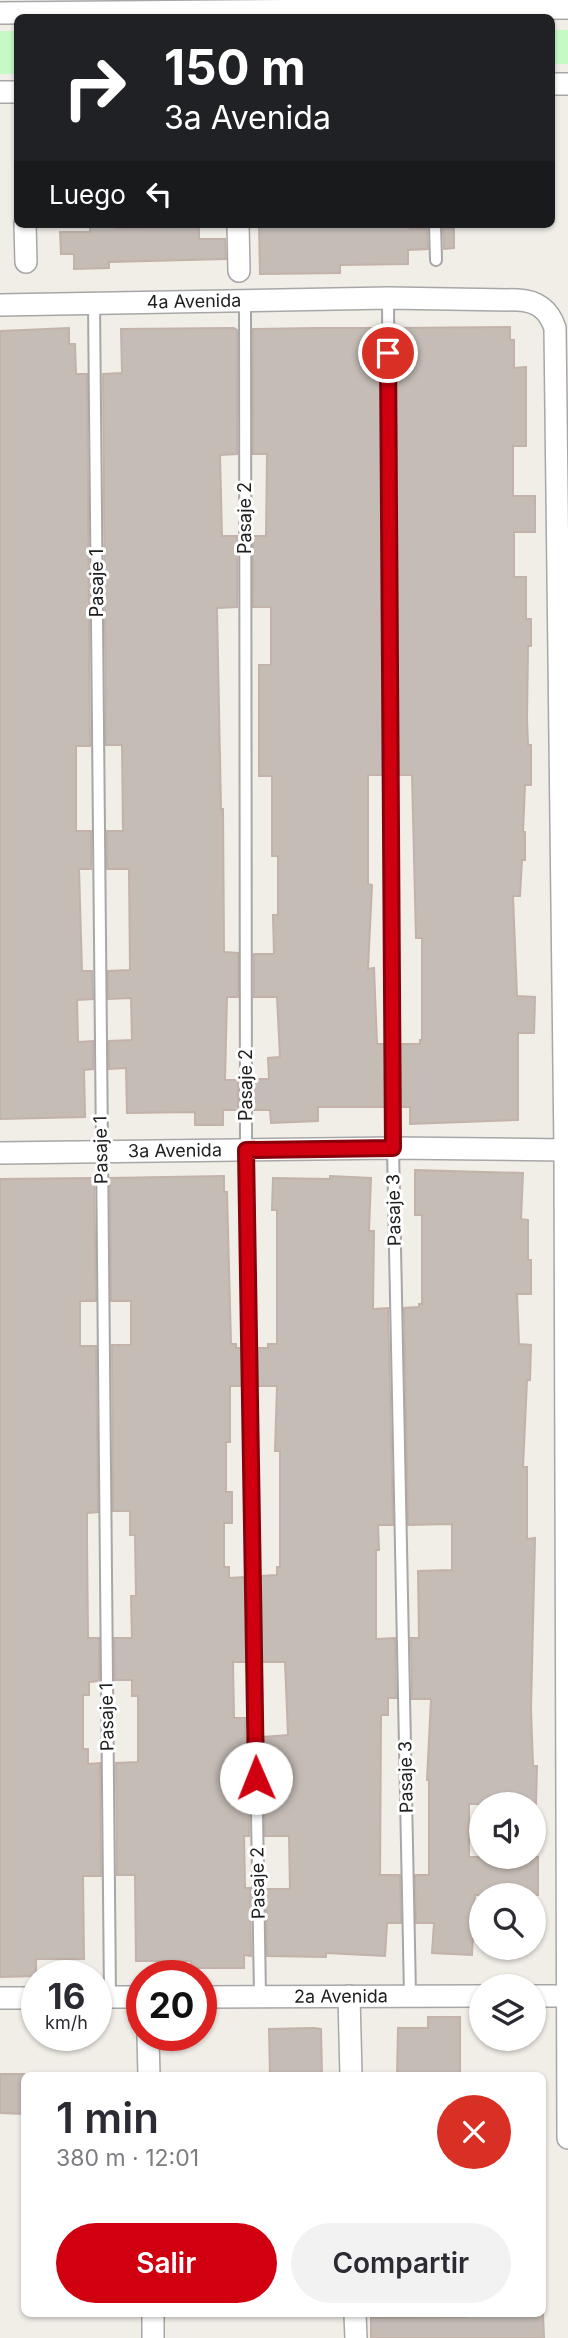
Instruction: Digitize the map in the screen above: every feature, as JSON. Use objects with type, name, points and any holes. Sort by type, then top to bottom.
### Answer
[{"type":"street","points":[[0,13],[22,6],[233,10],[441,4],[568,8]]},
{"type":"street","points":[[25,228],[26,262]]},
{"type":"street","points":[[238,228],[239,271]]},
{"type":"street","name":"4a Avenida","points":[[0,304],[388,298],[527,300],[549,313],[556,336],[565,1150]]},
{"type":"street","name":"3a Avenida","points":[[0,1153],[393,1148],[565,1150]]},
{"type":"street","points":[[565,1150],[568,2138]]},
{"type":"street","points":[[349,1996],[351,2072]]},
{"type":"street","name":"2a Avenida","points":[[217,1997],[469,1996]]},
{"type":"street","points":[[546,1996],[566,1996]]},
{"type":"street","points":[[0,1998],[21,1998]]},
{"type":"street","points":[[148,2051],[149,2072]]},
{"type":"street","points":[[153,2317],[153,2338]]},
{"type":"street","points":[[355,2317],[356,2338]]},
{"type":"lane","points":[[435,228],[436,260]]},
{"type":"lane","name":"Pasaje 3","points":[[388,298],[393,1148],[410,1995]]},
{"type":"lane","name":"Pasaje 2","points":[[244,301],[246,1150],[260,1996]]},
{"type":"lane","name":"Pasaje 1","points":[[94,303],[102,1152],[103,1960]]},
{"type":"green space","points":[[555,30],[568,30],[568,64],[555,64]]},
{"type":"green space","points":[[0,31],[14,31],[14,74],[0,74]]},
{"type":"building","points":[[90,228],[199,228],[199,239],[225,239],[226,259],[109,262],[109,268],[74,269],[74,254],[61,254],[60,232],[90,232]]},
{"type":"building","points":[[259,228],[427,229],[428,249],[408,250],[408,264],[340,265],[340,273],[260,274]]},
{"type":"building","points":[[454,228],[454,248],[444,249],[443,229]]},
{"type":"building","points":[[510,327],[510,340],[514,340],[514,368],[526,367],[526,446],[513,446],[513,496],[535,496],[535,532],[514,532],[514,577],[526,577],[526,619],[531,619],[527,719],[528,745],[531,745],[531,785],[525,785],[525,860],[522,860],[520,896],[513,896],[517,996],[535,997],[534,1033],[518,1033],[518,1120],[410,1124],[410,1107],[401,1107],[400,1044],[420,1044],[422,1040],[422,938],[416,938],[412,775],[399,775],[396,328]]},
{"type":"building","points":[[69,328],[69,344],[75,344],[76,374],[87,374],[90,746],[76,746],[76,831],[91,831],[91,869],[79,869],[82,971],[92,971],[93,999],[77,1000],[78,1042],[93,1041],[93,1069],[84,1070],[85,1117],[0,1119],[0,331]]},
{"type":"building","points":[[380,328],[383,775],[368,775],[368,884],[372,885],[368,969],[374,968],[377,1044],[385,1044],[385,1107],[318,1107],[318,1121],[271,1123],[270,1110],[254,1110],[254,1079],[269,1079],[268,1058],[280,1057],[277,997],[254,997],[254,954],[274,954],[273,915],[278,915],[278,856],[272,856],[272,776],[259,776],[259,665],[271,665],[271,607],[253,607],[253,536],[266,536],[267,454],[253,454],[253,329]]},
{"type":"building","points":[[121,329],[237,330],[237,454],[220,455],[222,536],[237,536],[237,607],[217,608],[224,952],[238,953],[238,997],[227,997],[225,1080],[238,1080],[238,1110],[223,1110],[223,1125],[195,1125],[195,1112],[127,1113],[126,1068],[109,1069],[109,1041],[132,1040],[131,998],[108,999],[108,971],[130,970],[129,869],[107,869],[107,831],[123,831],[122,745],[106,745],[103,374],[122,373]]},
{"type":"building","points":[[415,1170],[523,1173],[521,1219],[528,1220],[531,1294],[517,1294],[519,1344],[531,1345],[523,1467],[527,1467],[527,1539],[535,1538],[531,1709],[533,1766],[537,1766],[536,1792],[469,1792],[469,1869],[538,1869],[538,1883],[469,1883],[469,1955],[432,1953],[434,1923],[416,1923],[415,1875],[429,1875],[427,1780],[431,1699],[412,1699],[411,1638],[419,1638],[418,1571],[452,1570],[452,1524],[408,1525],[404,1308],[419,1307],[419,1304],[422,1304],[422,1215],[415,1215]]},
{"type":"building","points":[[224,1176],[224,1192],[227,1192],[231,1344],[241,1348],[242,1386],[230,1386],[230,1442],[226,1442],[226,1492],[232,1492],[232,1523],[224,1523],[224,1567],[229,1567],[229,1578],[245,1577],[247,1662],[233,1662],[234,1718],[245,1718],[245,1738],[248,1738],[249,1836],[244,1836],[245,1888],[250,1888],[251,1956],[244,1955],[244,1968],[217,1968],[217,1960],[136,1960],[135,1875],[117,1875],[116,1763],[138,1762],[138,1696],[132,1696],[132,1680],[115,1680],[114,1638],[132,1638],[131,1596],[136,1596],[135,1535],[130,1535],[130,1511],[113,1511],[112,1345],[131,1345],[131,1301],[111,1301],[110,1178]]},
{"type":"building","points":[[330,1176],[371,1178],[369,1231],[374,1231],[373,1309],[388,1308],[393,1525],[378,1525],[376,1639],[395,1638],[396,1698],[388,1698],[388,1715],[381,1715],[380,1875],[400,1875],[401,1923],[387,1923],[385,1956],[326,1953],[326,1957],[267,1956],[266,1889],[290,1889],[289,1836],[265,1836],[264,1737],[288,1735],[285,1662],[262,1662],[261,1576],[277,1575],[277,1567],[280,1567],[280,1451],[275,1451],[277,1386],[258,1386],[257,1348],[268,1348],[268,1344],[277,1344],[277,1210],[272,1210],[273,1178],[330,1179]]},
{"type":"building","points":[[94,1178],[96,1301],[80,1301],[80,1346],[96,1346],[98,1512],[87,1513],[87,1540],[88,1638],[99,1638],[99,1681],[89,1682],[89,1695],[83,1695],[83,1749],[88,1749],[88,1764],[100,1763],[101,1876],[83,1876],[84,1959],[21,1960],[21,1976],[0,1977],[0,1179]]},
{"type":"building","points":[[428,2017],[460,2017],[460,2072],[397,2072],[398,2028],[428,2028]]},
{"type":"building","points":[[269,2029],[321,2029],[322,2072],[270,2072]]},
{"type":"building","points":[[0,2074],[21,2074],[21,2114],[0,2113]]},
{"type":"building","points":[[543,2317],[544,2338],[371,2338],[371,2318]]},
{"type":"route","points":[[256,1778],[246,1150],[393,1148],[388,353]]}]
